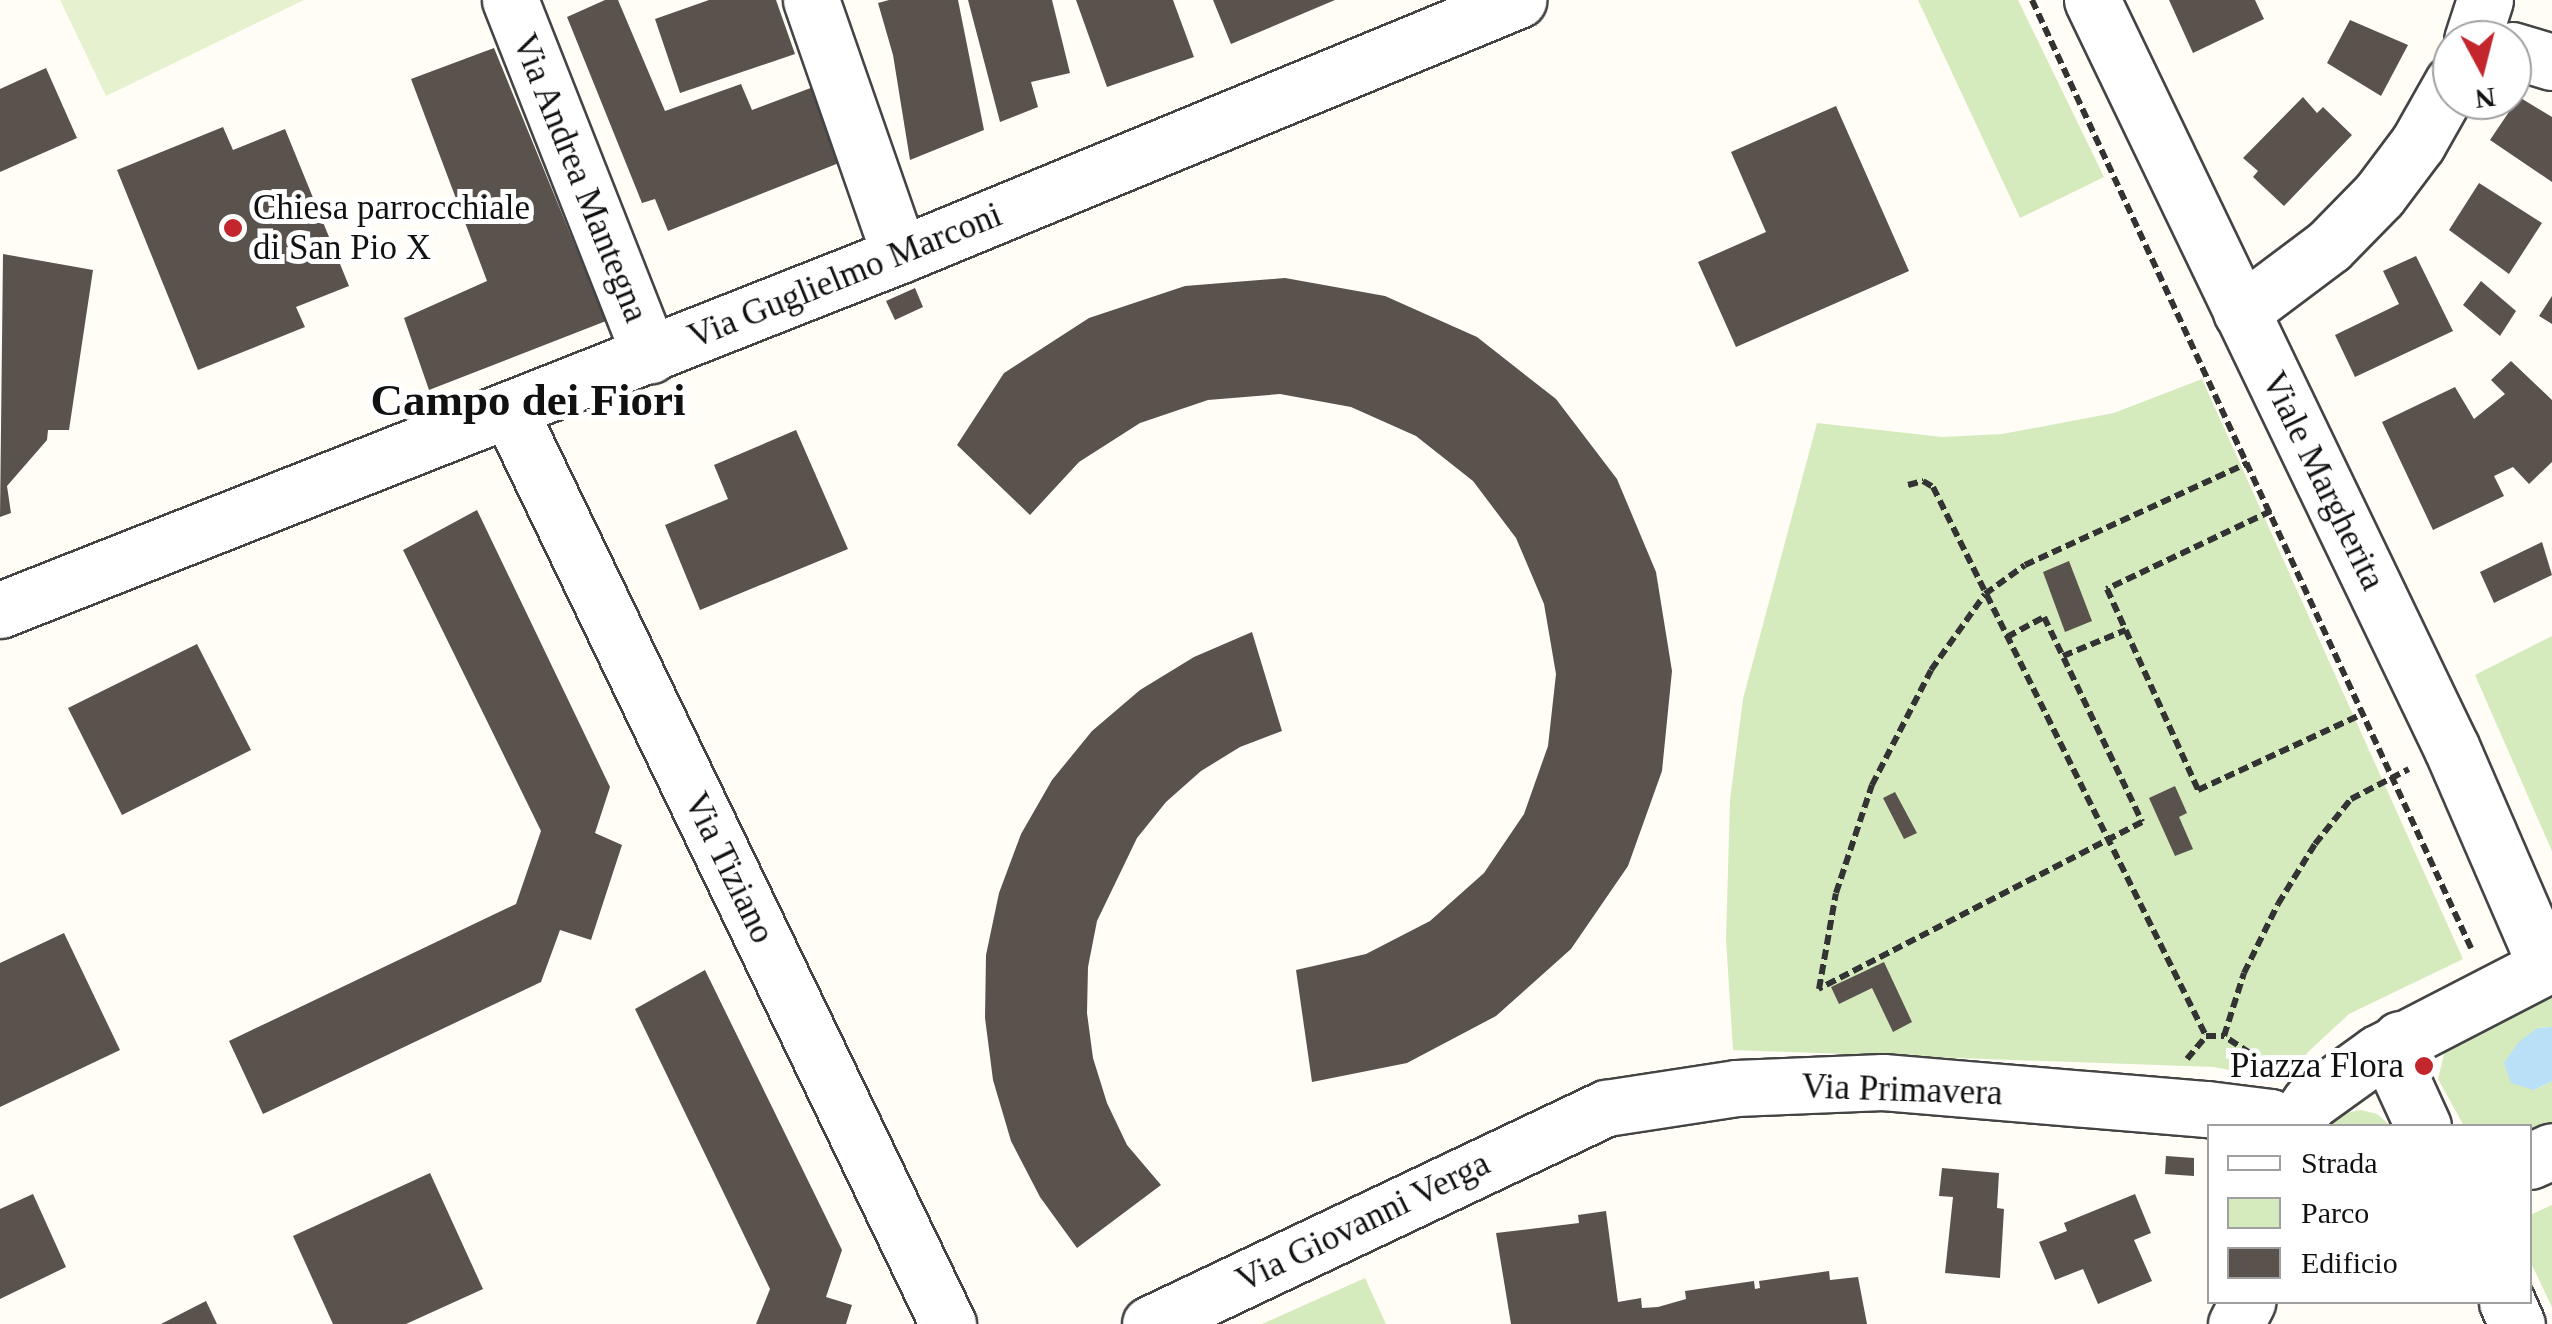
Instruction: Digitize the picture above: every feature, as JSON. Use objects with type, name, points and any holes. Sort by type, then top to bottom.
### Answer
[{"type":"street","name":"Via Andrea Mantegna","points":[[510,0],[650,355]]},
{"type":"street","points":[[811,0],[900,255]]},
{"type":"street","name":"Via Guglielmo Marconi","points":[[0,610],[900,255],[1434,17],[1518,0]]},
{"type":"street","name":"Viale Margherita","points":[[2092,0],[2452,749],[2549,964]]},
{"type":"street","points":[[2241,312],[2329,246],[2379,195],[2432,118]]},
{"type":"street","name":"Via Tiziano","points":[[510,412],[948,1324]]},
{"type":"street","points":[[2300,1117],[2400,1039],[2549,964]]},
{"type":"street","points":[[2400,1039],[2396,1067],[2422,1124]]},
{"type":"street","name":"Via Primavera","points":[[1520,1145],[1606,1108],[1736,1088],[1883,1082],[2270,1118],[2300,1117]]},
{"type":"street","name":"Via Giovanni Verga","points":[[1150,1324],[1352,1230],[1520,1145]]},
{"type":"path","points":[[2032,0],[2366,713],[2472,950]]},
{"type":"path","points":[[2007,637],[2044,617],[2142,822],[1819,989],[1836,893],[1872,785],[1931,670],[1985,594],[2025,565],[2248,463]]},
{"type":"path","points":[[1908,485],[1923,481],[1933,488],[2206,1036]]},
{"type":"path","points":[[2271,511],[2106,588],[2198,790],[2366,713]]},
{"type":"path","points":[[2063,656],[2126,630]]},
{"type":"path","points":[[2238,1114],[2250,1053],[2224,1036],[2244,973],[2278,904],[2315,844],[2352,799],[2452,749]]},
{"type":"green space","points":[[60,0],[304,0],[106,96]]},
{"type":"green space","points":[[1918,0],[2018,0],[2104,177],[2020,218]]},
{"type":"green space","points":[[2202,379],[2463,959],[2349,1014],[2308,1052],[2286,1081],[2214,1067],[1733,1050],[1726,939],[1730,800],[1743,699],[1817,423],[1942,437],[2002,434],[2114,413]]},
{"type":"green space","points":[[2552,636],[2552,851],[2475,675]]},
{"type":"green space","points":[[2552,998],[2552,1027],[2536,1028],[2534,1090],[2552,1081],[2552,1125],[2532,1133],[2532,1124],[2463,1124],[2438,1079],[2446,1046]]},
{"type":"green space","points":[[2361,1110],[2377,1114],[2389,1124],[2331,1124],[2345,1113]]},
{"type":"green space","points":[[2552,1205],[2552,1307],[2532,1265],[2532,1214]]},
{"type":"green space","points":[[1365,1278],[1386,1324],[1262,1324]]},
{"type":"water","points":[[2552,1027],[2552,1081],[2534,1090],[2511,1083],[2504,1063],[2518,1043],[2537,1028]]},
{"type":"building","points":[[605,0],[618,0],[665,111],[741,84],[752,110],[816,86],[844,161],[668,231],[655,199],[642,203],[567,17]]},
{"type":"building","points":[[709,0],[776,0],[795,54],[680,93],[655,19]]},
{"type":"building","points":[[958,0],[984,130],[910,160],[893,55],[878,3]]},
{"type":"building","points":[[968,0],[1052,0],[1070,73],[1031,82],[1038,107],[1000,122]]},
{"type":"building","points":[[1076,0],[1173,0],[1194,57],[1107,87]]},
{"type":"building","points":[[1213,0],[1335,0],[1231,44]]},
{"type":"building","points":[[2169,0],[2255,0],[2264,19],[2193,53]]},
{"type":"building","points":[[2350,20],[2408,45],[2381,96],[2327,63]]},
{"type":"building","points":[[494,48],[606,321],[429,390],[404,318],[487,281],[411,79]]},
{"type":"building","points":[[46,68],[77,138],[0,172],[0,89]]},
{"type":"building","points":[[2303,97],[2317,113],[2323,107],[2352,135],[2284,206],[2253,177],[2258,171],[2243,158]]},
{"type":"building","points":[[2532,105],[2552,117],[2552,182],[2490,140],[2503,120],[2532,120]]},
{"type":"building","points":[[1836,106],[1909,271],[1736,347],[1698,262],[1766,232],[1731,152]]},
{"type":"building","name":"Chiesa parrocchiale di San Pio X","points":[[223,127],[233,150],[285,129],[349,286],[296,307],[305,327],[198,370],[117,170]]},
{"type":"building","points":[[2479,183],[2542,223],[2509,274],[2449,230]]},
{"type":"building","points":[[3,254],[93,270],[69,430],[48,430],[47,440],[7,486],[11,513],[0,517]]},
{"type":"building","points":[[2416,256],[2453,331],[2355,377],[2335,335],[2399,304],[2383,271]]},
{"type":"building","points":[[1285,278],[1385,296],[1477,337],[1556,399],[1617,479],[1656,572],[1672,671],[1662,771],[1628,866],[1571,949],[1496,1016],[1407,1063],[1312,1082],[1296,970],[1366,954],[1430,921],[1484,873],[1524,814],[1548,746],[1556,674],[1544,604],[1516,538],[1473,481],[1416,436],[1351,407],[1280,394],[1208,400],[1140,423],[1079,462],[1030,515],[957,445],[1004,373],[1089,318],[1185,286]]},
{"type":"building","points":[[2481,281],[2516,311],[2500,336],[2463,305]]},
{"type":"building","points":[[915,288],[923,307],[895,320],[886,301]]},
{"type":"building","points":[[2552,296],[2552,324],[2539,316]]},
{"type":"building","points":[[2511,361],[2552,400],[2552,462],[2529,484],[2513,467],[2494,476],[2504,496],[2433,530],[2382,422],[2455,387],[2474,419],[2505,394],[2491,380]]},
{"type":"building","points":[[796,430],[848,549],[700,610],[665,525],[728,499],[714,465]]},
{"type":"building","points":[[477,510],[610,787],[595,833],[622,845],[591,940],[560,930],[541,982],[263,1114],[229,1041],[516,904],[541,831],[403,550]]},
{"type":"building","points":[[2542,542],[2552,575],[2494,603],[2480,572]]},
{"type":"building","points":[[2069,561],[2092,621],[2065,632],[2043,572]]},
{"type":"building","points":[[1252,632],[1282,731],[1240,747],[1201,771],[1166,802],[1137,838],[1097,921],[1088,967],[1087,1013],[1093,1058],[1107,1103],[1127,1145],[1161,1185],[1077,1248],[1040,1197],[1011,1141],[993,1080],[985,1018],[986,955],[999,893],[1021,834],[1052,780],[1092,731],[1140,690],[1194,657]]},
{"type":"building","points":[[197,644],[251,750],[122,815],[68,708]]},
{"type":"building","points":[[2175,786],[2187,813],[2179,817],[2193,849],[2175,856],[2149,798]]},
{"type":"building","points":[[1895,792],[1917,833],[1904,839],[1883,798]]},
{"type":"building","points":[[64,933],[120,1050],[0,1107],[0,963]]},
{"type":"building","points":[[1884,962],[1912,1022],[1893,1032],[1872,988],[1839,1004],[1831,987]]},
{"type":"building","points":[[705,970],[842,1250],[826,1297],[852,1305],[846,1324],[756,1324],[770,1289],[635,1009]]},
{"type":"building","points":[[2166,1156],[2194,1158],[2194,1176],[2165,1174]]},
{"type":"building","points":[[1942,1168],[1999,1173],[1997,1208],[2004,1209],[2000,1278],[1945,1273],[1953,1197],[1939,1196]]},
{"type":"building","points":[[430,1173],[483,1289],[406,1324],[333,1324],[293,1236]]},
{"type":"building","points":[[33,1194],[66,1267],[0,1299],[0,1209]]},
{"type":"building","points":[[2135,1194],[2151,1233],[2134,1240],[2152,1281],[2098,1304],[2083,1269],[2055,1280],[2039,1242],[2067,1231],[2064,1223]]},
{"type":"building","points":[[1606,1211],[1618,1302],[1641,1298],[1642,1308],[1658,1307],[1686,1299],[1685,1291],[1754,1281],[1755,1289],[1760,1288],[1759,1281],[1829,1271],[1830,1280],[1858,1277],[1867,1324],[1511,1324],[1496,1233],[1579,1223],[1578,1215]]},
{"type":"building","points":[[206,1301],[217,1324],[161,1324]]},
{"type":"place","name":"Chiesa parrocchiale di San Pio X","points":[[233,228]]},
{"type":"place","name":"Piazza Flora","points":[[2424,1066]]},
{"type":"district","name":"Campo dei Fiori","points":[[528,401]]}]
